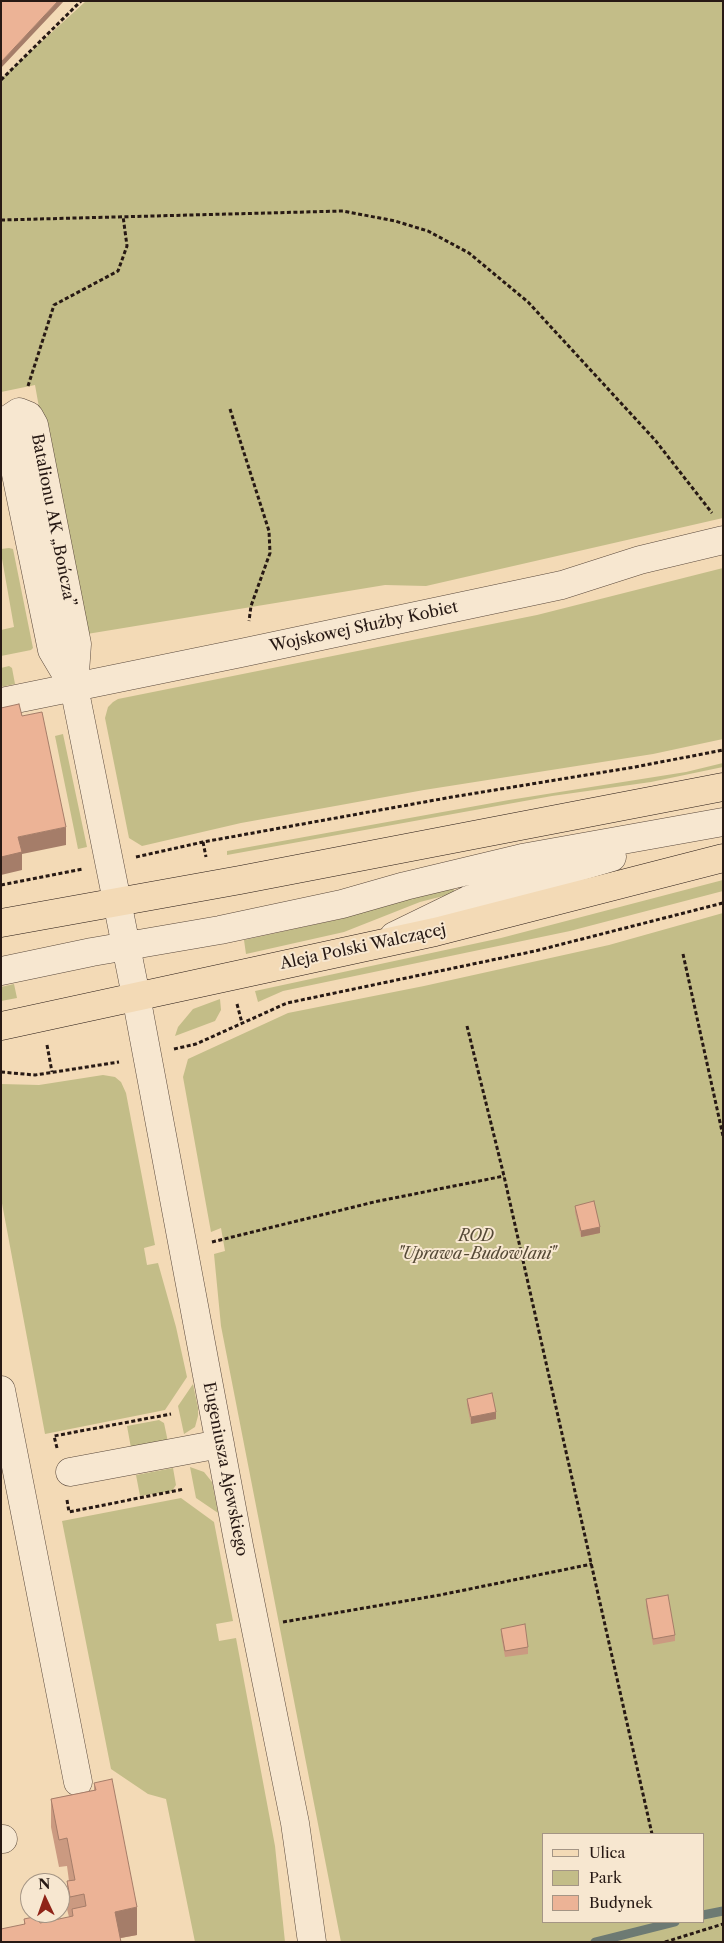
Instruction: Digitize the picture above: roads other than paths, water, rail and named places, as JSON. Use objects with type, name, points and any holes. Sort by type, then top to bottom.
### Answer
[{"type":"main road","points":[[1,923],[240,880],[723,787]]},
{"type":"main road","name":"Aleja Polski Walczącej","points":[[1,1026],[444,929],[723,858]]},
{"type":"street","name":"Batalionu AK „Bończa”","points":[[19,412],[29,416],[34,425],[77,644],[74,687],[136,996]]},
{"type":"street","name":"Wojskowej Służby Kobiet","points":[[1,702],[562,585],[640,560],[718,528]]},
{"type":"street","points":[[377,944],[468,900],[723,823]]},
{"type":"street","points":[[1,971],[220,930],[342,904],[404,886],[522,858],[723,823]]},
{"type":"street","name":"Eugeniusza Ajewskiego","points":[[136,996],[220,1444],[295,1822],[312,1942]]},
{"type":"street","points":[[1,1390],[11,1487],[78,1782]]},
{"type":"street","points":[[64,1474],[220,1444]]},
{"type":"waterway","points":[[704,1915],[723,1911]]},
{"type":"waterway","points":[[595,1942],[671,1923]]},
{"type":"park label","name":"ROD \"Uprawa-Budowlani\"","points":[[476,1245]]}]
